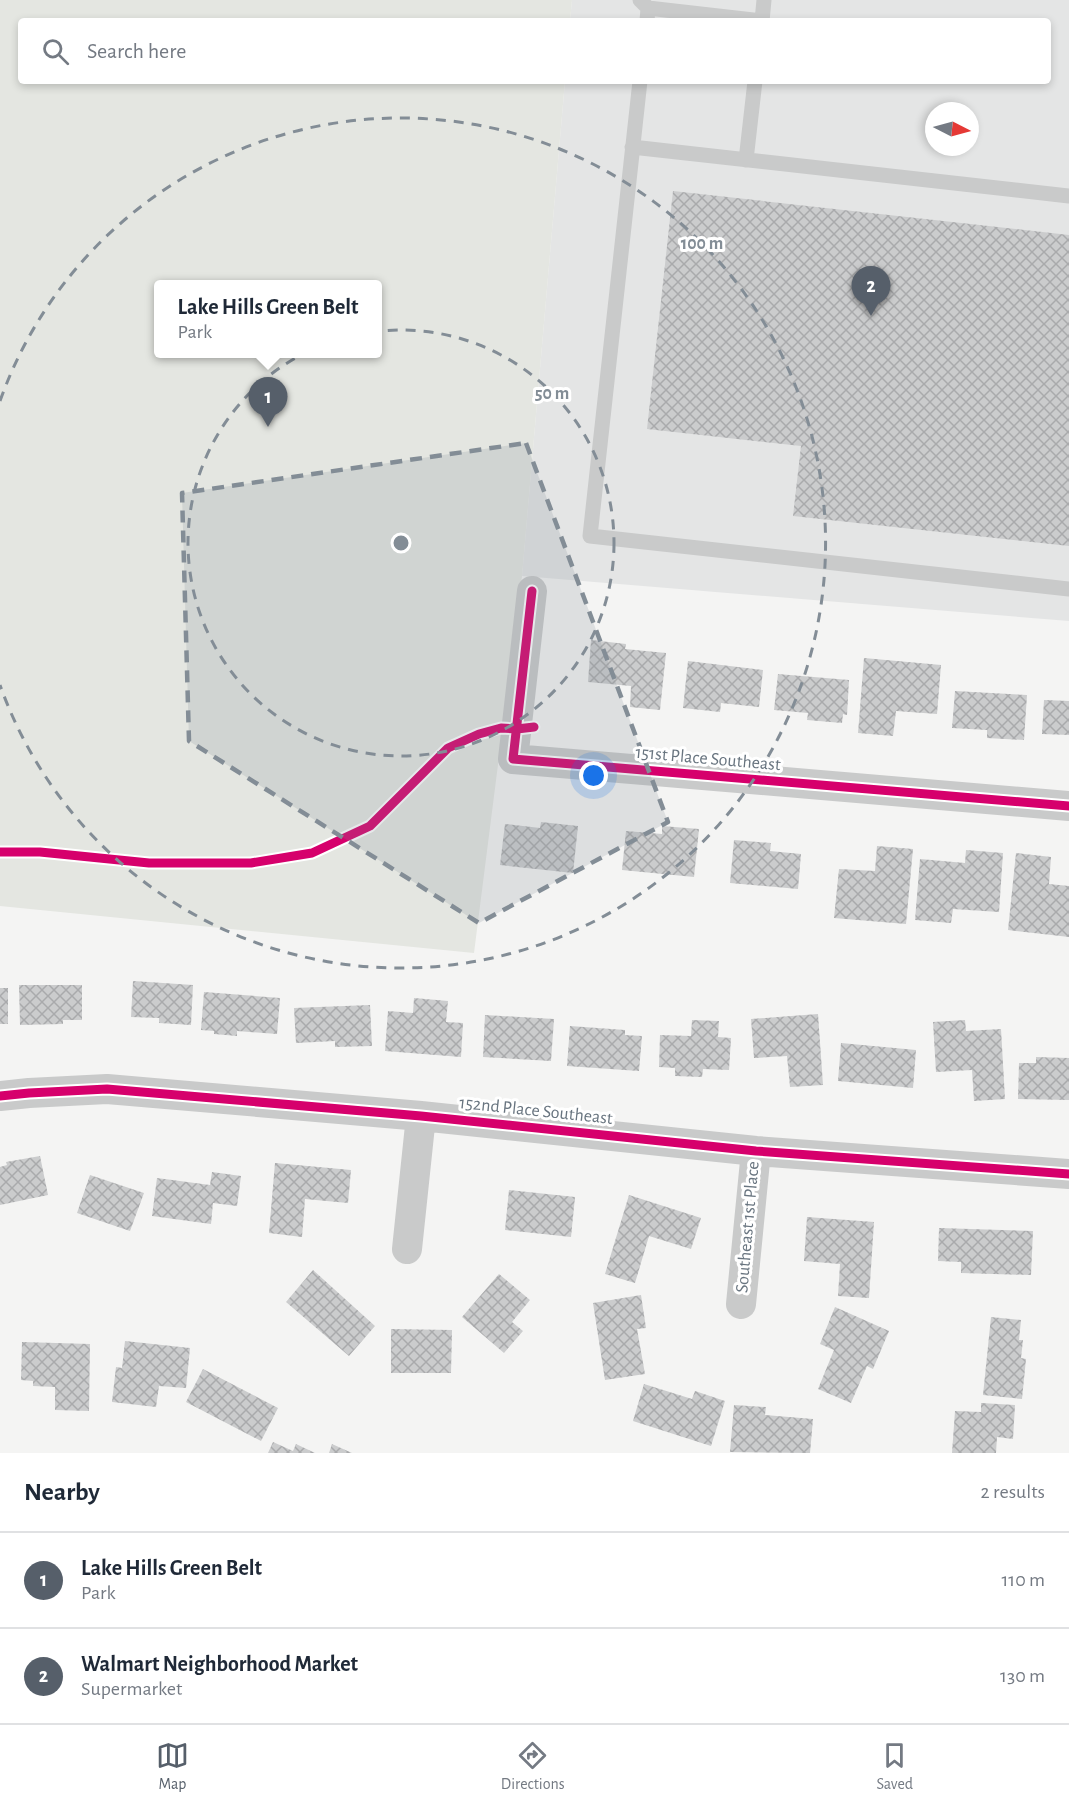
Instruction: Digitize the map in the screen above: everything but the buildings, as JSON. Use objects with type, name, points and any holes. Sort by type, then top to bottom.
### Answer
[{"type":"street","name":"151st Place Southeast","points":[[532,591],[513,759],[1069,807]]},
{"type":"street","name":"152nd Place Southeast","points":[[0,1096],[107,1089],[421,1116],[756,1151],[1069,1174]]},
{"type":"street","points":[[407,1249],[421,1116]]},
{"type":"street","name":"Southeast 1st Place","points":[[741,1304],[756,1151]]},
{"type":"lane","points":[[762,18],[764,0]]},
{"type":"lane","points":[[645,10],[730,18]]},
{"type":"lane","points":[[640,84],[590,536],[1069,589]]},
{"type":"lane","points":[[746,160],[755,84]]},
{"type":"lane","points":[[632,147],[1069,196]]},
{"type":"highlighted area","points":[[526,443],[668,822],[479,923],[189,741],[182,493]]},
{"type":"shaded area","points":[[0,0],[572,0],[570,18],[18,18],[18,84],[565,84],[522,576],[474,953],[0,906]]},
{"type":"shaded area","points":[[572,0],[1069,0],[1069,621],[522,576],[565,84],[1051,84],[1051,18],[570,18]]},
{"type":"cycle path","points":[[532,591],[513,759],[1069,806]]},
{"type":"cycle path","points":[[0,852],[40,852],[149,863],[251,863],[312,853],[370,826],[448,748],[479,734],[501,728],[534,727]]},
{"type":"cycle path","points":[[0,1096],[107,1089],[421,1116],[756,1151],[1069,1174]]},
{"type":"place","name":"Walmart Neighborhood Market","points":[[871,316]]},
{"type":"place","name":"Lake Hills Green Belt","points":[[268,427]]}]
